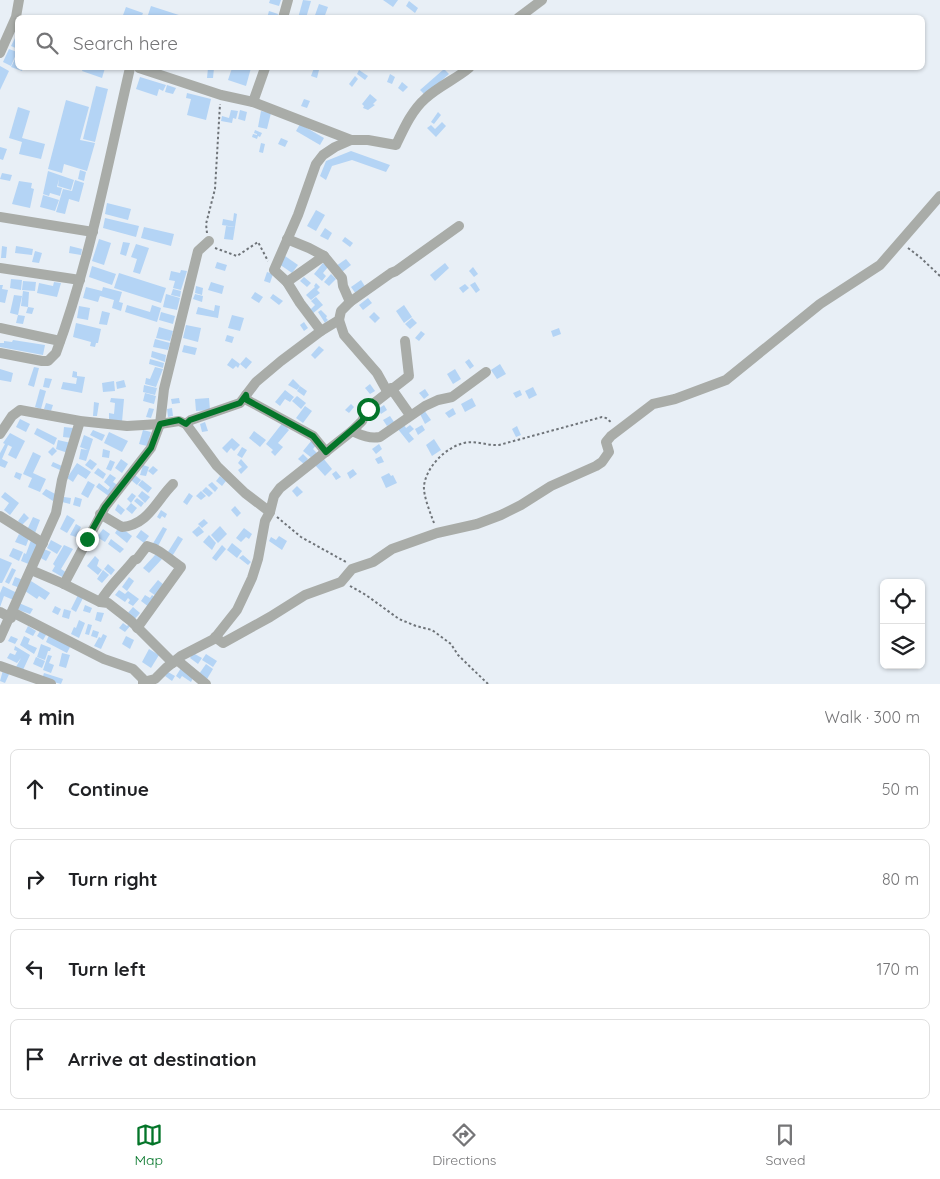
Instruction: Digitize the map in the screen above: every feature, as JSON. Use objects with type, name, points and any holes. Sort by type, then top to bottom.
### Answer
[{"type":"street","points":[[17,15],[19,0]]},
{"type":"street","points":[[284,15],[288,0]]},
{"type":"street","points":[[522,15],[542,0]]},
{"type":"street","points":[[0,53],[15,21]]},
{"type":"street","points":[[0,353],[48,361],[56,354],[93,232],[130,70]]},
{"type":"street","points":[[145,70],[252,102],[350,140],[368,140],[396,144],[417,107],[427,97],[466,70]]},
{"type":"street","points":[[252,102],[264,70]]},
{"type":"street","points":[[321,331],[300,303],[288,282],[274,270],[316,164],[323,155],[350,140]]},
{"type":"street","points":[[216,637],[223,643],[305,595],[342,582],[352,569],[373,562],[392,549],[437,533],[477,524],[501,515],[551,486],[596,466],[609,452],[606,442],[653,404],[675,399],[726,380],[820,304],[880,265],[940,196]]},
{"type":"street","points":[[0,217],[93,232]]},
{"type":"street","points":[[186,424],[190,420],[240,403],[256,382],[281,360],[338,320],[341,311],[350,302],[459,226]]},
{"type":"street","points":[[287,239],[324,256],[342,278],[342,286],[350,302]]},
{"type":"street","points":[[64,584],[100,514],[151,448],[160,424],[164,389],[198,251],[209,241]]},
{"type":"street","points":[[288,282],[324,256]]},
{"type":"street","points":[[0,268],[80,280]]},
{"type":"street","points":[[338,320],[344,335],[410,415]]},
{"type":"street","points":[[0,328],[60,341]]},
{"type":"street","points":[[0,612],[12,615],[104,659],[133,669],[140,674],[143,683],[155,679],[174,662],[192,650],[204,646],[216,637],[237,610],[246,593],[258,559],[262,532],[274,496],[280,488],[352,431],[362,421],[368,409],[389,389],[409,376],[405,341]]},
{"type":"street","points":[[352,431],[373,438],[380,437],[410,415],[438,400],[452,397],[486,372]]},
{"type":"street","points":[[246,395],[247,400],[313,436],[326,452]]},
{"type":"street","points":[[0,434],[12,416],[20,410],[80,421],[127,426],[160,424],[179,420],[186,424],[217,466],[245,493],[270,512]]},
{"type":"street","points":[[0,638],[12,615],[56,513],[62,480],[80,421]]},
{"type":"street","points":[[100,514],[122,527],[136,525],[173,484]]},
{"type":"street","points":[[0,516],[43,543]]},
{"type":"street","points":[[100,602],[113,584],[147,546],[161,552],[181,567],[137,628]]},
{"type":"street","points":[[31,570],[100,602],[108,603],[119,610],[174,662],[206,684]]},
{"type":"street","points":[[0,666],[51,684]]},
{"type":"path","points":[[221,94],[215,190],[206,224],[209,241],[214,248],[237,256],[258,242],[274,270]]},
{"type":"path","points":[[900,241],[922,258],[940,276]]},
{"type":"path","points":[[437,533],[430,514],[424,487],[433,465],[443,454],[454,447],[465,442],[476,442],[491,446],[499,445],[602,418],[606,418],[620,429]]},
{"type":"path","points":[[270,512],[301,537],[346,562],[352,569]]},
{"type":"path","points":[[342,582],[366,595],[399,619],[432,630],[450,644],[458,655],[488,684]]},
{"type":"building","points":[[270,0],[281,0],[279,6],[269,3]]},
{"type":"building","points":[[303,0],[311,1],[307,15],[299,15]]},
{"type":"building","points":[[383,0],[398,0],[393,7]]},
{"type":"building","points":[[409,1],[418,8],[415,13],[406,6]]},
{"type":"building","points":[[319,4],[328,7],[325,15],[315,15]]},
{"type":"building","points":[[151,6],[179,15],[148,15]]},
{"type":"building","points":[[126,7],[143,13],[142,15],[123,15]]},
{"type":"building","points":[[269,11],[278,14],[278,15],[268,15]]},
{"type":"building","points":[[15,38],[15,48],[11,46]]},
{"type":"building","points":[[9,49],[15,51],[11,66],[3,62]]},
{"type":"building","points":[[15,59],[15,68],[11,67]]},
{"type":"building","points":[[0,66],[9,71],[0,90]]},
{"type":"building","points":[[82,70],[104,70],[102,78]]},
{"type":"building","points":[[208,70],[214,70],[213,78],[207,78]]},
{"type":"building","points":[[231,70],[250,70],[246,86],[228,80]]},
{"type":"building","points":[[313,70],[319,70],[317,78],[311,76]]},
{"type":"building","points":[[359,70],[368,76],[365,80],[357,74]]},
{"type":"building","points":[[443,70],[449,74],[425,95],[420,90]]},
{"type":"building","points":[[390,74],[395,77],[392,84],[387,82]]},
{"type":"building","points":[[355,76],[358,79],[352,87],[349,84]]},
{"type":"building","points":[[140,77],[166,85],[163,91],[159,89],[157,96],[136,89]]},
{"type":"building","points":[[402,82],[408,87],[403,92],[398,88]]},
{"type":"building","points":[[167,85],[176,88],[173,94],[165,92]]},
{"type":"building","points":[[96,86],[108,89],[95,142],[83,139]]},
{"type":"building","points":[[187,93],[211,99],[206,120],[187,115],[191,99],[186,98]]},
{"type":"building","points":[[370,94],[377,100],[373,104],[375,105],[368,110],[363,108],[362,104]]},
{"type":"building","points":[[304,99],[310,101],[307,108],[301,106]]},
{"type":"building","points":[[66,100],[89,107],[80,140],[95,143],[87,171],[64,164],[62,173],[48,169]]},
{"type":"building","points":[[18,107],[30,111],[22,138],[45,144],[41,159],[19,154],[22,142],[9,138]]},
{"type":"building","points":[[231,110],[238,111],[236,119],[233,118],[232,123],[221,121],[222,116],[229,118]]},
{"type":"building","points":[[240,110],[247,112],[245,121],[238,119]]},
{"type":"building","points":[[261,111],[271,113],[267,129],[258,127]]},
{"type":"building","points":[[438,112],[441,115],[434,124],[431,122]]},
{"type":"building","points":[[442,122],[446,126],[436,137],[427,128],[431,125],[435,129]]},
{"type":"building","points":[[300,124],[324,138],[320,145],[296,131]]},
{"type":"building","points":[[255,130],[262,133],[257,139],[252,137],[253,134],[257,135],[254,133]]},
{"type":"building","points":[[281,138],[288,141],[285,147],[278,144]]},
{"type":"building","points":[[261,143],[265,144],[263,153],[259,152]]},
{"type":"building","points":[[0,147],[7,149],[3,160],[0,159]]},
{"type":"building","points":[[351,151],[390,165],[386,172],[352,160],[332,166],[326,180],[320,176],[326,161]]},
{"type":"building","points":[[80,170],[86,172],[84,181],[78,179]]},
{"type":"building","points":[[48,171],[74,180],[71,190],[58,186],[59,179],[57,187],[62,188],[60,196],[50,193],[49,196],[43,194]]},
{"type":"building","points":[[2,173],[12,175],[10,181],[0,179]]},
{"type":"building","points":[[75,180],[84,183],[79,202],[69,199],[65,214],[56,212],[63,189],[72,191]]},
{"type":"building","points":[[19,181],[32,183],[31,188],[34,189],[30,208],[12,204]]},
{"type":"building","points":[[43,195],[59,200],[55,211],[40,207]]},
{"type":"building","points":[[107,203],[131,209],[128,220],[105,214]]},
{"type":"building","points":[[316,210],[325,215],[316,231],[307,226]]},
{"type":"building","points":[[234,213],[237,214],[235,227],[222,225],[223,219],[233,221]]},
{"type":"building","points":[[105,218],[139,226],[136,237],[103,228]]},
{"type":"building","points":[[226,226],[235,227],[233,240],[224,239]]},
{"type":"building","points":[[144,227],[174,234],[171,246],[141,238]]},
{"type":"building","points":[[325,228],[332,233],[328,240],[320,236]]},
{"type":"building","points":[[345,237],[353,243],[350,247],[342,241]]},
{"type":"building","points":[[99,239],[111,243],[104,265],[92,261]]},
{"type":"building","points":[[123,242],[130,243],[126,256],[120,254]]},
{"type":"building","points":[[136,244],[149,248],[140,274],[133,272],[137,259],[131,257]]},
{"type":"building","points":[[2,246],[7,247],[6,258],[1,258]]},
{"type":"building","points":[[16,246],[33,249],[32,255],[15,253]]},
{"type":"building","points":[[70,246],[82,249],[81,255],[69,253]]},
{"type":"building","points":[[35,251],[42,253],[39,263],[32,262]]},
{"type":"building","points":[[285,256],[298,265],[292,273],[279,264]]},
{"type":"building","points":[[346,259],[351,265],[342,272],[336,266]]},
{"type":"building","points":[[217,262],[227,265],[225,271],[215,268]]},
{"type":"building","points":[[323,263],[328,267],[323,273],[326,276],[322,281],[314,274]]},
{"type":"building","points":[[445,263],[449,268],[435,281],[430,275]]},
{"type":"building","points":[[92,266],[116,274],[112,285],[89,277]]},
{"type":"building","points":[[473,267],[478,274],[474,277],[469,271]]},
{"type":"building","points":[[181,270],[187,271],[181,290],[173,288],[175,281],[169,280],[171,271],[180,273]]},
{"type":"building","points":[[267,272],[273,274],[270,283],[264,281]]},
{"type":"building","points":[[119,273],[166,288],[161,303],[114,288]]},
{"type":"building","points":[[331,274],[336,279],[329,286],[324,282]]},
{"type":"building","points":[[304,277],[311,283],[307,287],[300,281]]},
{"type":"building","points":[[11,279],[22,280],[21,290],[10,288]]},
{"type":"building","points":[[361,280],[366,288],[356,294],[351,287]]},
{"type":"building","points":[[23,281],[36,282],[35,291],[22,290]]},
{"type":"building","points":[[54,282],[61,283],[57,297],[37,293],[39,283],[53,286]]},
{"type":"building","points":[[211,282],[224,286],[222,294],[208,290]]},
{"type":"building","points":[[475,282],[480,290],[476,293],[470,285]]},
{"type":"building","points":[[316,283],[320,287],[317,290],[320,293],[311,300],[306,295],[315,287]]},
{"type":"building","points":[[465,284],[469,288],[463,293],[459,288]]},
{"type":"building","points":[[0,285],[3,285],[2,289],[8,290],[5,303],[0,302]]},
{"type":"building","points":[[196,286],[203,288],[202,295],[195,293]]},
{"type":"building","points":[[86,287],[102,291],[103,287],[122,292],[119,302],[123,303],[121,311],[112,308],[114,300],[100,296],[98,302],[83,298]]},
{"type":"building","points":[[173,289],[181,291],[180,297],[171,295]]},
{"type":"building","points":[[23,291],[29,292],[28,307],[21,306]]},
{"type":"building","points":[[255,292],[263,297],[259,303],[251,298]]},
{"type":"building","points":[[166,294],[180,298],[177,310],[163,307]]},
{"type":"building","points":[[195,294],[203,296],[202,302],[193,299]]},
{"type":"building","points":[[273,294],[283,301],[279,305],[270,298]]},
{"type":"building","points":[[14,295],[22,296],[18,315],[10,313]]},
{"type":"building","points":[[316,297],[323,305],[311,315],[304,307],[307,304],[311,309],[315,305],[311,301]]},
{"type":"building","points":[[368,298],[372,303],[363,310],[359,305]]},
{"type":"building","points":[[127,305],[150,312],[152,305],[161,308],[157,322],[125,312]]},
{"type":"building","points":[[215,305],[220,306],[218,318],[196,314],[198,307],[214,311]]},
{"type":"building","points":[[404,305],[412,317],[404,323],[396,311]]},
{"type":"building","points":[[79,306],[90,308],[88,320],[77,318]]},
{"type":"building","points":[[28,307],[34,308],[32,314],[26,313]]},
{"type":"building","points":[[321,310],[327,316],[328,320],[325,323],[318,312]]},
{"type":"building","points":[[102,311],[110,313],[107,325],[99,324]]},
{"type":"building","points":[[161,312],[175,316],[173,324],[159,320]]},
{"type":"building","points":[[374,312],[380,318],[375,323],[369,317]]},
{"type":"building","points":[[18,315],[25,316],[23,324],[16,323]]},
{"type":"building","points":[[232,315],[244,318],[240,331],[228,328]]},
{"type":"building","points":[[412,318],[417,323],[410,329],[405,324]]},
{"type":"building","points":[[304,322],[308,328],[304,331],[300,325]]},
{"type":"building","points":[[76,323],[101,329],[98,343],[96,343],[95,347],[90,346],[91,342],[73,337]]},
{"type":"building","points":[[186,325],[201,328],[198,342],[183,338]]},
{"type":"building","points":[[159,327],[173,331],[170,341],[156,338]]},
{"type":"building","points":[[559,328],[561,334],[553,337],[551,331]]},
{"type":"building","points":[[421,331],[425,334],[419,341],[415,338]]},
{"type":"building","points":[[227,335],[234,337],[232,343],[225,341]]},
{"type":"building","points":[[155,339],[170,343],[168,350],[153,347]]},
{"type":"building","points":[[13,340],[45,345],[43,355],[0,347],[0,343],[4,343],[4,341],[12,342]]},
{"type":"building","points":[[184,345],[197,348],[195,355],[182,352]]},
{"type":"building","points":[[319,346],[324,350],[315,359],[311,355]]},
{"type":"building","points":[[152,351],[166,355],[165,362],[151,357]]},
{"type":"building","points":[[246,357],[252,362],[246,369],[240,364]]},
{"type":"building","points":[[232,358],[240,364],[238,368],[236,366],[233,369],[227,365]]},
{"type":"building","points":[[150,359],[164,363],[163,368],[149,364]]},
{"type":"building","points":[[469,359],[474,366],[470,369],[465,362]]},
{"type":"building","points":[[500,364],[506,374],[497,379],[491,370]]},
{"type":"building","points":[[34,367],[39,368],[34,387],[28,385]]},
{"type":"building","points":[[155,367],[163,369],[156,387],[145,384],[146,378],[150,379]]},
{"type":"building","points":[[0,369],[13,373],[11,382],[0,380]]},
{"type":"building","points":[[455,369],[461,379],[453,384],[447,374]]},
{"type":"building","points":[[73,371],[77,372],[77,376],[85,377],[82,393],[61,389],[63,382],[76,384],[77,378],[72,377]]},
{"type":"building","points":[[45,378],[52,379],[49,388],[43,387]]},
{"type":"building","points":[[293,379],[300,386],[297,390],[288,385]]},
{"type":"building","points":[[124,380],[126,387],[117,389],[116,382]]},
{"type":"building","points":[[114,381],[115,391],[103,392],[102,383]]},
{"type":"building","points":[[370,384],[375,391],[370,394],[365,388]]},
{"type":"building","points":[[144,385],[157,388],[155,395],[143,392]]},
{"type":"building","points":[[300,386],[307,391],[304,396],[297,391]]},
{"type":"building","points":[[533,387],[537,395],[529,399],[525,391]]},
{"type":"building","points":[[40,389],[46,391],[41,409],[35,407]]},
{"type":"building","points":[[425,389],[429,395],[424,399],[419,393]]},
{"type":"building","points":[[285,390],[294,397],[290,402],[285,399],[280,406],[275,402]]},
{"type":"building","points":[[520,390],[522,395],[516,398],[513,393]]},
{"type":"building","points":[[145,393],[156,396],[154,404],[143,401]]},
{"type":"building","points":[[297,396],[306,403],[301,409],[292,401]]},
{"type":"building","points":[[111,398],[124,399],[122,422],[109,420],[109,413],[114,414],[115,403],[110,402]]},
{"type":"building","points":[[179,398],[180,403],[172,404],[171,399]]},
{"type":"building","points":[[209,398],[210,410],[196,411],[195,399]]},
{"type":"building","points":[[472,398],[476,406],[465,412],[461,404]]},
{"type":"building","points":[[94,402],[99,403],[97,416],[93,416]]},
{"type":"building","points":[[46,403],[53,405],[51,411],[44,409]]},
{"type":"building","points":[[351,404],[354,407],[349,413],[345,410]]},
{"type":"building","points":[[384,405],[387,410],[381,414],[378,409]]},
{"type":"building","points":[[305,406],[312,411],[303,423],[296,418]]},
{"type":"building","points":[[149,408],[154,409],[151,418],[146,417]]},
{"type":"building","points":[[172,408],[173,416],[168,417],[167,409]]},
{"type":"building","points":[[453,408],[456,414],[449,418],[445,413]]},
{"type":"building","points":[[424,410],[431,420],[425,424],[419,412]]},
{"type":"building","points":[[390,416],[394,422],[387,426],[383,420]]},
{"type":"building","points":[[20,419],[30,424],[26,432],[16,427]]},
{"type":"building","points":[[284,421],[289,425],[287,428],[289,430],[278,443],[283,447],[275,456],[271,452],[273,450],[266,444]]},
{"type":"building","points":[[205,422],[208,431],[202,432],[200,424]]},
{"type":"building","points":[[403,423],[406,428],[410,425],[414,429],[409,433],[414,439],[409,443],[397,428]]},
{"type":"building","points":[[422,425],[425,430],[418,435],[415,429]]},
{"type":"building","points":[[517,426],[521,435],[516,437],[512,429]]},
{"type":"building","points":[[64,427],[73,428],[72,438],[63,437]]},
{"type":"building","points":[[37,428],[57,438],[54,445],[34,434]]},
{"type":"building","points":[[93,430],[105,435],[102,441],[90,435]]},
{"type":"building","points":[[143,430],[151,432],[147,446],[139,444]]},
{"type":"building","points":[[254,431],[266,440],[260,447],[249,438]]},
{"type":"building","points":[[109,432],[128,441],[122,452],[104,443]]},
{"type":"building","points":[[10,433],[25,441],[16,459],[8,455],[12,447],[8,445],[2,459],[8,462],[5,468],[0,466],[0,453],[5,444],[3,443]]},
{"type":"building","points":[[84,435],[93,439],[86,461],[79,459],[81,449],[88,450],[80,447]]},
{"type":"building","points":[[232,438],[240,445],[234,451],[231,448],[227,453],[222,448]]},
{"type":"building","points":[[434,439],[441,450],[432,456],[426,445]]},
{"type":"building","points":[[58,440],[71,443],[68,453],[56,449]]},
{"type":"building","points":[[312,440],[317,444],[313,449],[318,454],[313,459],[303,451]]},
{"type":"building","points":[[379,444],[382,449],[376,454],[372,449]]},
{"type":"building","points":[[53,447],[57,451],[52,456],[48,452]]},
{"type":"building","points":[[242,447],[247,450],[242,458],[237,455]]},
{"type":"building","points":[[103,449],[110,451],[109,458],[102,457]]},
{"type":"building","points":[[33,452],[41,456],[33,473],[46,479],[40,492],[28,487],[32,478],[23,474]]},
{"type":"building","points":[[303,454],[308,459],[304,464],[298,459]]},
{"type":"building","points":[[381,456],[384,462],[378,464],[375,459]]},
{"type":"building","points":[[323,458],[332,469],[325,476],[315,465]]},
{"type":"building","points":[[90,459],[97,464],[92,470],[85,465]]},
{"type":"building","points":[[121,459],[128,464],[122,473],[115,468]]},
{"type":"building","points":[[241,459],[248,467],[241,474],[238,470],[242,467],[238,463]]},
{"type":"building","points":[[110,460],[115,462],[111,471],[106,469]]},
{"type":"building","points":[[53,462],[62,466],[60,470],[51,466]]},
{"type":"building","points":[[77,463],[91,472],[86,479],[78,474],[73,482],[67,478]]},
{"type":"building","points":[[143,465],[149,467],[146,476],[140,475]]},
{"type":"building","points":[[153,466],[158,470],[153,475],[148,471]]},
{"type":"building","points":[[98,468],[106,474],[103,479],[94,473]]},
{"type":"building","points":[[353,469],[357,474],[350,479],[347,473]]},
{"type":"building","points":[[336,471],[341,477],[336,480],[332,474]]},
{"type":"building","points":[[16,472],[22,474],[20,480],[14,477]]},
{"type":"building","points":[[389,473],[391,476],[393,475],[397,483],[386,488],[381,477]]},
{"type":"building","points":[[110,474],[116,478],[113,482],[119,486],[110,497],[96,487],[99,483],[108,490],[110,487],[104,482]]},
{"type":"building","points":[[135,475],[141,480],[137,485],[131,480]]},
{"type":"building","points":[[220,476],[226,481],[222,486],[216,481]]},
{"type":"building","points":[[142,480],[152,488],[148,493],[138,485]]},
{"type":"building","points":[[88,481],[95,485],[88,498],[81,494]]},
{"type":"building","points":[[212,482],[218,488],[215,492],[208,485]]},
{"type":"building","points":[[297,486],[303,492],[297,497],[292,491]]},
{"type":"building","points":[[206,487],[213,493],[209,497],[202,491]]},
{"type":"building","points":[[46,489],[57,495],[53,501],[42,494]]},
{"type":"building","points":[[142,491],[150,497],[145,503],[138,496]]},
{"type":"building","points":[[201,491],[206,496],[201,500],[196,496]]},
{"type":"building","points":[[5,492],[19,503],[10,515],[4,510],[9,503],[1,497]]},
{"type":"building","points":[[132,493],[136,496],[131,503],[127,499]]},
{"type":"building","points":[[189,493],[193,496],[187,505],[183,502]]},
{"type":"building","points":[[64,497],[71,498],[70,504],[62,502]]},
{"type":"building","points":[[75,497],[82,499],[80,507],[73,505]]},
{"type":"building","points":[[137,498],[144,503],[141,507],[134,501]]},
{"type":"building","points":[[131,503],[137,508],[132,514],[126,509]]},
{"type":"building","points":[[118,504],[125,510],[121,515],[115,510]]},
{"type":"building","points":[[235,506],[241,513],[237,517],[231,510]]},
{"type":"building","points":[[161,510],[167,514],[165,518],[162,516],[160,519],[157,517]]},
{"type":"building","points":[[24,513],[29,518],[22,525],[18,521]]},
{"type":"building","points":[[67,515],[75,520],[67,533],[60,529]]},
{"type":"building","points":[[33,517],[40,520],[35,533],[27,530]]},
{"type":"building","points":[[204,519],[208,523],[202,528],[198,524]]},
{"type":"building","points":[[76,524],[81,527],[76,537],[70,535]]},
{"type":"building","points":[[199,526],[204,532],[197,537],[192,532]]},
{"type":"building","points":[[220,526],[227,534],[218,543],[211,535]]},
{"type":"building","points":[[163,527],[167,529],[157,548],[152,545]]},
{"type":"building","points":[[244,528],[252,534],[249,539],[246,537],[241,542],[236,538]]},
{"type":"building","points":[[103,529],[110,534],[105,542],[97,537]]},
{"type":"building","points":[[123,529],[132,536],[127,543],[115,533],[117,530]]},
{"type":"building","points":[[141,530],[149,536],[144,543],[136,537]]},
{"type":"building","points":[[19,534],[29,538],[26,546],[15,542]]},
{"type":"building","points":[[209,535],[216,543],[212,550],[203,542]]},
{"type":"building","points":[[178,536],[183,539],[171,558],[166,555]]},
{"type":"building","points":[[279,536],[287,541],[282,550],[269,541],[271,537],[276,540]]},
{"type":"building","points":[[111,539],[124,549],[120,553],[108,544]]},
{"type":"building","points":[[31,540],[40,544],[31,565],[21,561],[24,553],[26,554]]},
{"type":"building","points":[[51,540],[62,546],[57,554],[47,548]]},
{"type":"building","points":[[232,543],[242,551],[237,558],[227,550]]},
{"type":"building","points":[[64,545],[73,549],[61,569],[67,573],[64,578],[52,571],[55,566],[53,564]]},
{"type":"building","points":[[222,545],[226,549],[216,561],[212,558]]},
{"type":"building","points":[[13,548],[23,552],[19,561],[9,556]]},
{"type":"building","points":[[44,549],[51,552],[46,561],[39,557]]},
{"type":"building","points":[[156,554],[162,559],[149,573],[143,568]]},
{"type":"building","points":[[243,555],[251,562],[248,565],[239,558]]},
{"type":"building","points":[[95,556],[99,560],[97,566],[102,570],[98,575],[87,566]]},
{"type":"building","points":[[0,558],[12,563],[2,583],[0,583]]},
{"type":"building","points":[[108,564],[115,570],[111,575],[104,569]]},
{"type":"building","points":[[12,568],[16,570],[9,584],[5,582]]},
{"type":"building","points":[[103,570],[109,575],[102,583],[97,579]]},
{"type":"building","points":[[15,577],[23,580],[20,588],[12,585]]},
{"type":"building","points":[[129,577],[134,581],[127,591],[122,587]]},
{"type":"building","points":[[158,580],[164,585],[156,596],[149,591]]},
{"type":"building","points":[[31,581],[50,593],[45,600],[39,596],[37,599],[25,591]]},
{"type":"building","points":[[3,586],[19,594],[16,601],[4,596],[0,607],[0,593]]},
{"type":"building","points":[[119,590],[125,594],[128,591],[139,599],[133,606],[128,603],[130,600],[128,598],[125,602],[115,595]]},
{"type":"building","points":[[78,595],[83,598],[76,612],[71,609]]},
{"type":"building","points":[[145,595],[150,598],[152,595],[156,598],[149,607],[141,601]]},
{"type":"building","points":[[19,603],[33,609],[30,614],[16,609]]},
{"type":"building","points":[[85,605],[92,608],[90,613],[83,611]]},
{"type":"building","points":[[55,606],[61,609],[58,615],[52,612]]},
{"type":"building","points":[[133,607],[140,613],[134,620],[127,614]]},
{"type":"building","points":[[64,609],[71,611],[69,619],[62,617]]},
{"type":"building","points":[[97,612],[104,613],[101,622],[95,620]]},
{"type":"building","points":[[79,620],[85,623],[79,638],[71,634]]},
{"type":"building","points":[[123,623],[127,626],[131,625],[125,632],[119,628]]},
{"type":"building","points":[[88,624],[92,625],[89,635],[85,634]]},
{"type":"building","points":[[28,626],[36,631],[33,636],[25,632]]},
{"type":"building","points":[[93,630],[99,632],[97,638],[91,636]]},
{"type":"building","points":[[40,631],[46,635],[43,640],[37,636]]},
{"type":"building","points":[[50,633],[70,647],[67,653],[46,642]]},
{"type":"building","points":[[103,634],[107,636],[101,649],[94,646]]},
{"type":"building","points":[[11,636],[18,639],[15,644],[8,641]]},
{"type":"building","points":[[24,636],[30,639],[28,644],[37,648],[34,654],[20,645]]},
{"type":"building","points":[[126,636],[134,640],[130,649],[122,644]]},
{"type":"building","points":[[41,644],[51,648],[45,660],[37,657]]},
{"type":"building","points":[[15,646],[30,655],[23,670],[16,667],[21,658],[17,663],[7,658],[10,653],[15,655],[17,651],[14,650]]},
{"type":"building","points":[[149,649],[159,655],[151,668],[142,662]]},
{"type":"building","points":[[62,653],[70,655],[66,668],[59,666]]},
{"type":"building","points":[[193,653],[202,658],[198,664],[190,658]]},
{"type":"building","points":[[206,654],[217,661],[213,667],[202,660]]},
{"type":"building","points":[[48,655],[52,656],[49,663],[54,665],[51,673],[43,670]]},
{"type":"building","points":[[36,657],[45,661],[42,668],[33,664]]},
{"type":"building","points":[[206,664],[213,669],[207,679],[199,674]]},
{"type":"building","points":[[181,668],[194,676],[191,682],[182,676],[180,679],[176,676]]},
{"type":"building","points":[[3,670],[10,672],[5,683],[0,681]]},
{"type":"building","points":[[168,672],[175,676],[172,681],[165,676]]},
{"type":"building","points":[[44,673],[63,679],[61,684],[42,679]]},
{"type":"route","points":[[87,539],[105,507],[151,448],[160,424],[179,420],[186,424],[190,420],[240,403],[246,395],[247,400],[282,417],[313,436],[326,452],[362,421],[368,409]]}]
